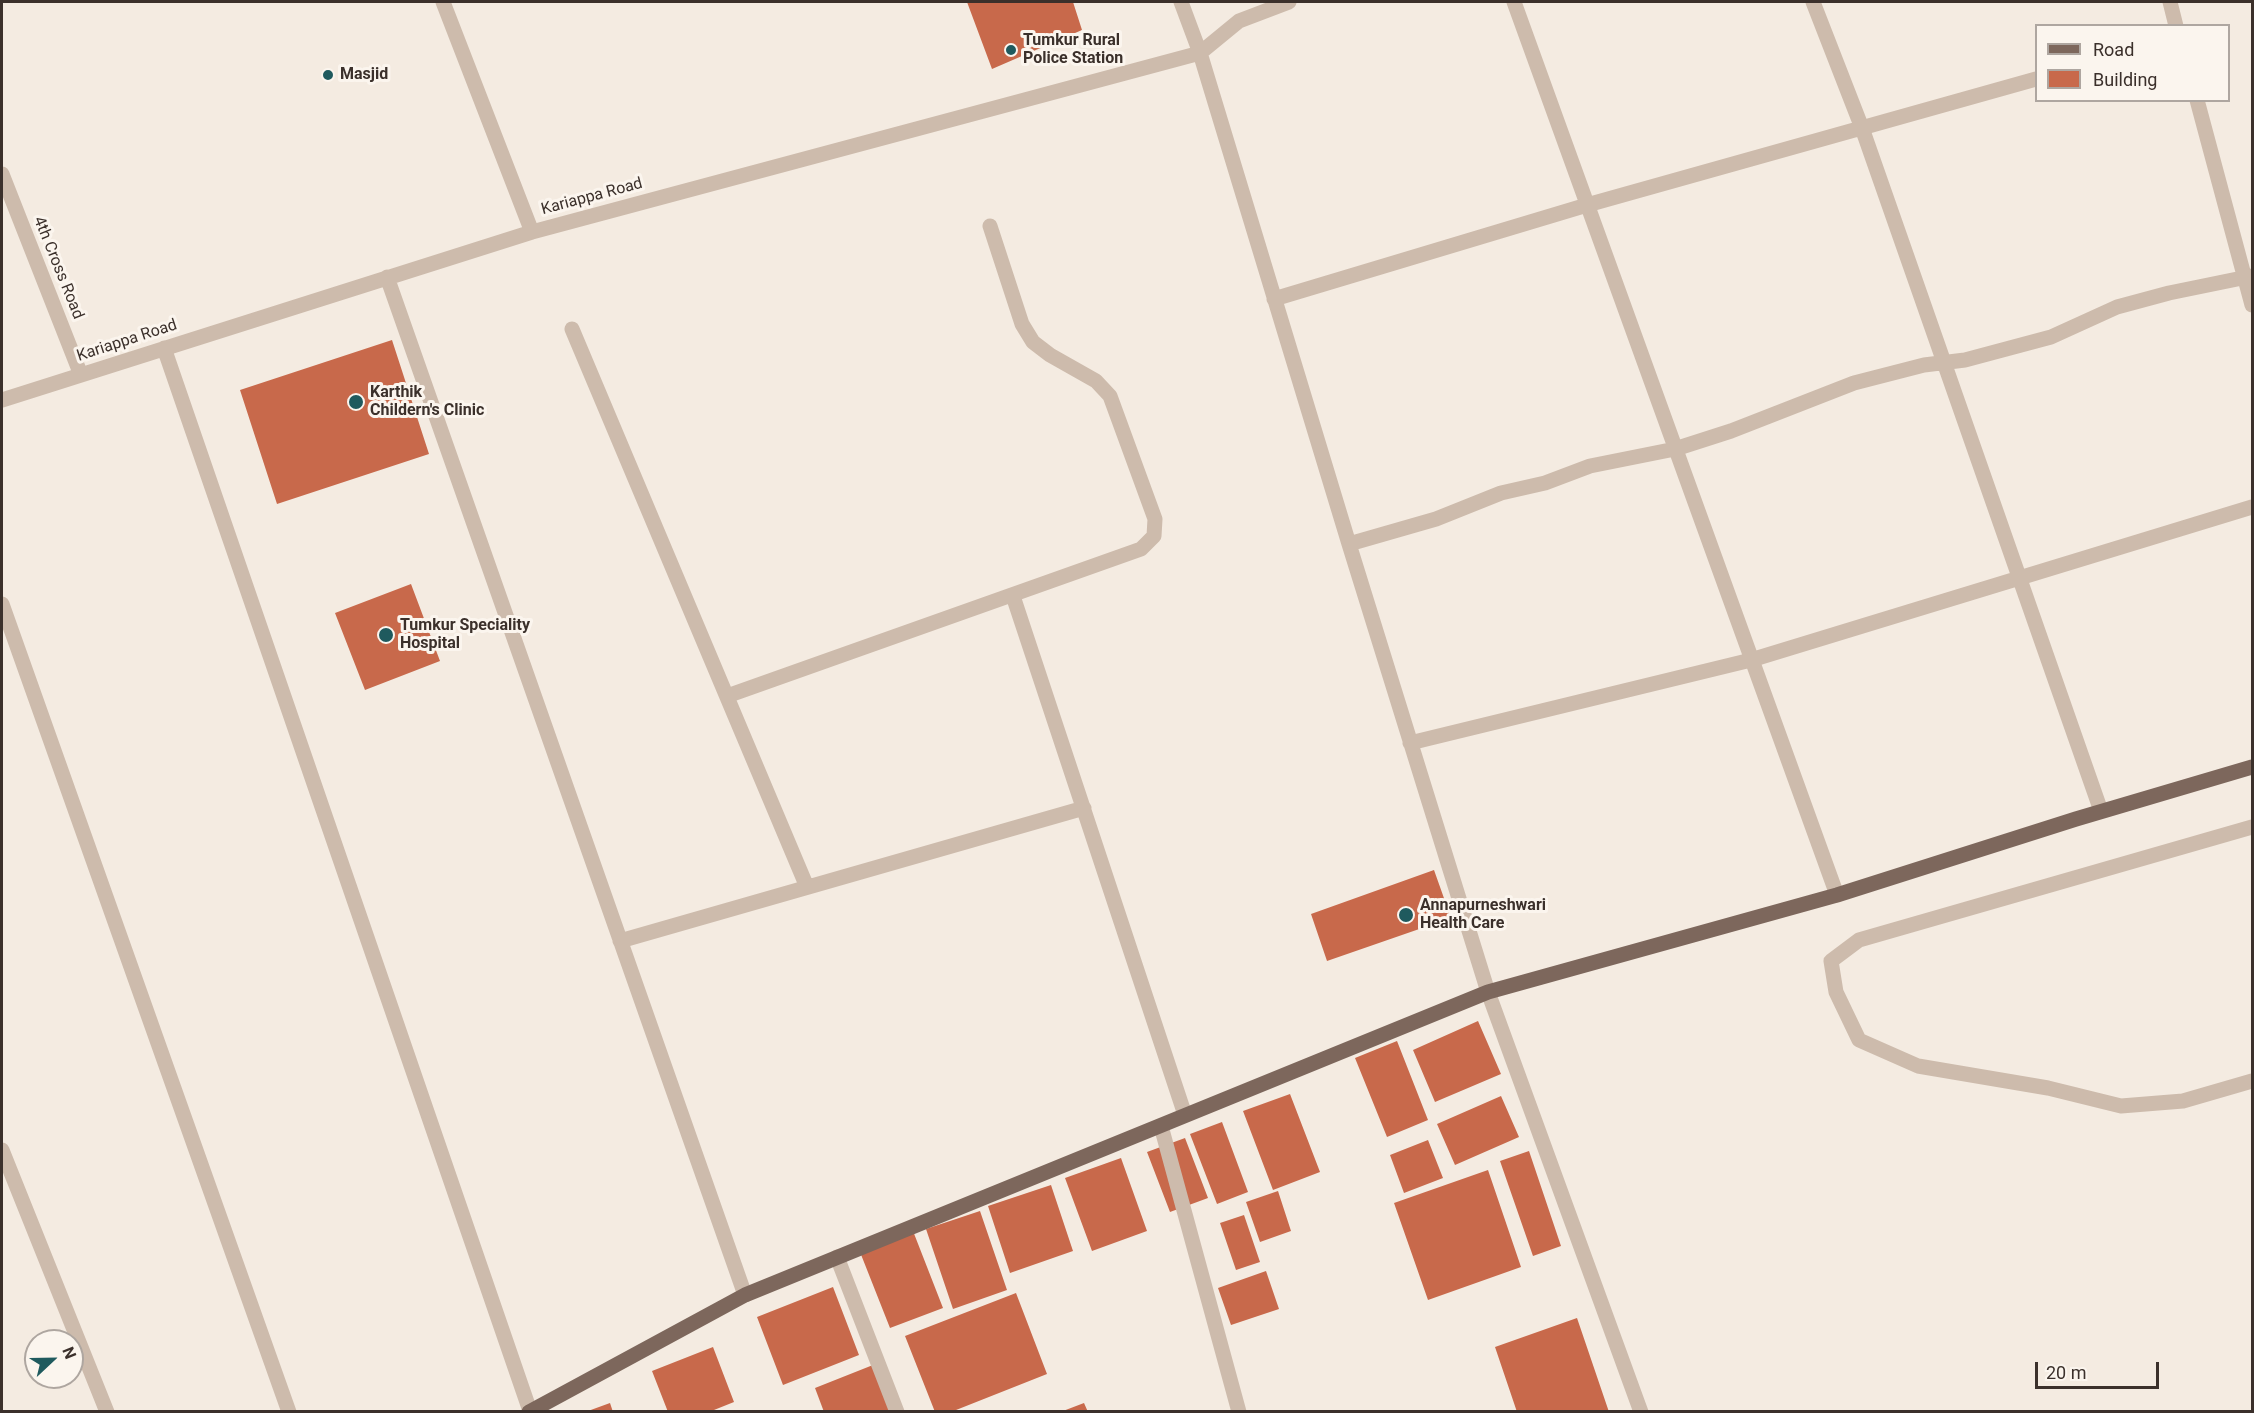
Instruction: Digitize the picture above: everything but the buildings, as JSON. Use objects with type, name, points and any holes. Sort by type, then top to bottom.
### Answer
[{"type":"main road","points":[[530,1411],[745,1295],[1488,992],[1837,895],[2101,811],[2253,767]]},
{"type":"street","points":[[443,2],[532,232]]},
{"type":"street","points":[[1181,2],[1200,53],[1488,992],[1641,1412]]},
{"type":"street","points":[[1200,53],[1239,21],[1289,2]]},
{"type":"street","points":[[1514,2],[1837,895]]},
{"type":"street","points":[[1813,2],[1862,129],[2101,811]]},
{"type":"street","points":[[2170,2],[2176,24]]},
{"type":"street","name":"Kariappa Road","points":[[2,400],[532,232],[1200,53]]},
{"type":"street","points":[[1274,299],[1587,205],[2035,80]]},
{"type":"street","points":[[2198,102],[2249,276],[2253,305]]},
{"type":"street","name":"4th Cross Road","points":[[2,174],[81,375]]},
{"type":"street","points":[[727,696],[1141,549],[1154,536],[1155,519],[1110,396],[1096,381],[1050,355],[1033,342],[1022,324],[990,226]]},
{"type":"street","points":[[1349,544],[1436,519],[1501,493],[1545,483],[1590,466],[1675,449],[1731,431],[1854,383],[1924,365],[1965,360],[2051,337],[2117,307],[2249,276]]},
{"type":"street","points":[[387,278],[745,1295]]},
{"type":"street","points":[[572,329],[807,887]]},
{"type":"street","points":[[164,348],[530,1411]]},
{"type":"street","points":[[1410,743],[1752,660],[2253,507]]},
{"type":"street","points":[[1013,596],[1185,1115]]},
{"type":"street","points":[[2,604],[289,1412]]},
{"type":"street","points":[[620,941],[1084,808]]},
{"type":"street","points":[[2253,827],[1859,940],[1831,961],[1836,992],[1859,1040],[1918,1066],[2048,1088],[2121,1106],[2183,1101],[2253,1081]]},
{"type":"street","points":[[1161,1126],[1239,1412]]},
{"type":"street","points":[[2,1150],[107,1412]]},
{"type":"street","points":[[837,1257],[897,1412]]},
{"type":"place","name":"Tumkur Rural Police Station","points":[[1011,50]]},
{"type":"place","name":"Masjid","points":[[328,75]]},
{"type":"place","name":"Karthik Childern's Clinic","points":[[356,402]]},
{"type":"place","name":"Tumkur Speciality Hospital","points":[[386,635]]},
{"type":"place","name":"Annapurneshwari Health Care","points":[[1406,915]]}]
